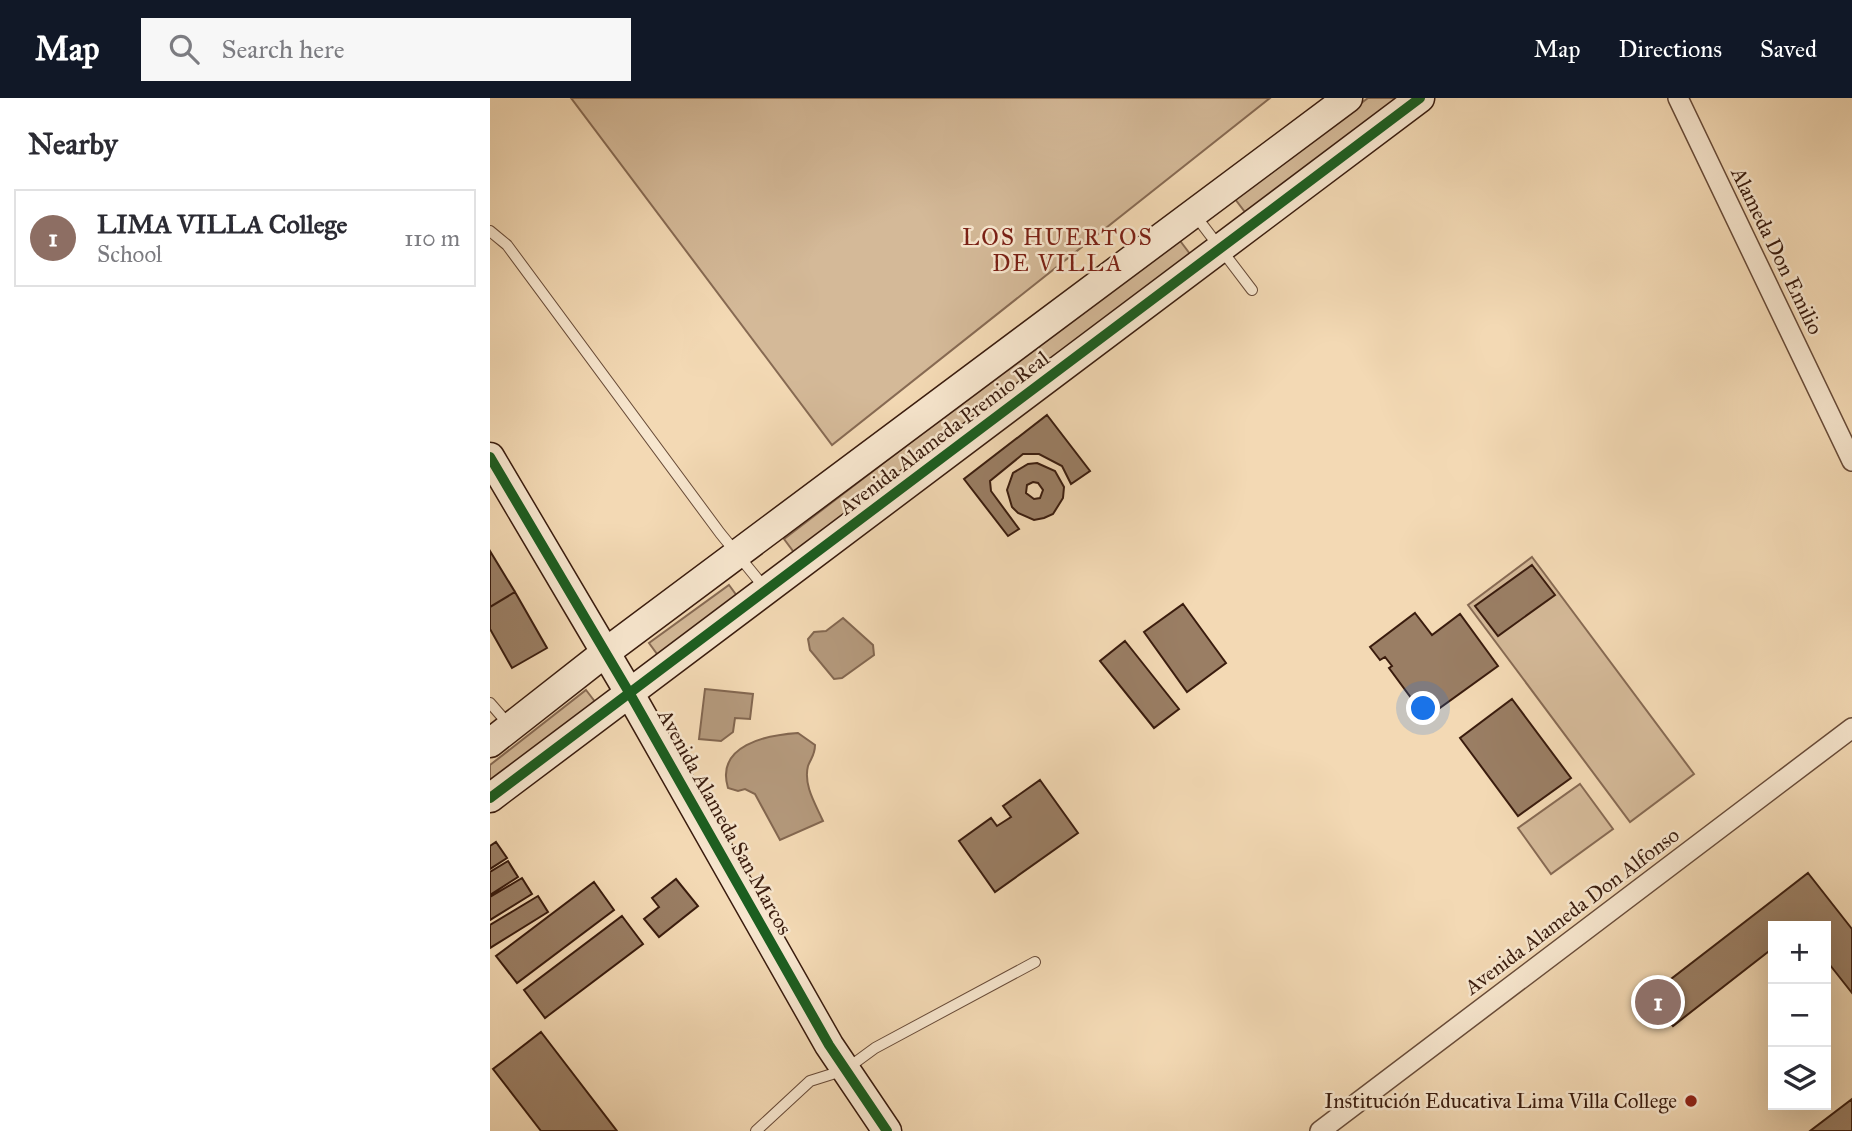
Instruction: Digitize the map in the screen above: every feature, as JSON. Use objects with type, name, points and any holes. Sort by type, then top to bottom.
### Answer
[{"type":"street","name":"Avenida Alameda Premio Real","points":[[490,798],[1420,98]]},
{"type":"street","name":"Alameda Don Emilio","points":[[1678,98],[1852,461]]},
{"type":"street","name":"Avenida Alameda Premio Real","points":[[500,735],[606,652],[1193,214],[1335,104]]},
{"type":"street","name":"Avenida Alameda San Marcos","points":[[490,457],[606,652],[845,1070],[887,1131]]},
{"type":"street","name":"Avenida Alameda Don Alfonso","points":[[1320,1131],[1852,728]]},
{"type":"lane","points":[[1193,214],[1252,290]]},
{"type":"lane","points":[[490,231],[507,245],[766,591]]},
{"type":"lane","points":[[490,703],[500,735]]},
{"type":"lane","points":[[756,1131],[810,1082],[845,1070],[875,1048],[1035,962]]},
{"type":"shaded area","points":[[571,98],[1270,98],[832,445]]},
{"type":"shaded area","points":[[1368,98],[1403,98],[1248,216],[1235,199]]},
{"type":"shaded area","points":[[1178,238],[1190,254],[796,555],[784,539]]},
{"type":"shaded area","points":[[1532,557],[1694,774],[1630,822],[1468,605]]},
{"type":"shaded area","points":[[729,585],[740,600],[660,658],[649,643]]},
{"type":"shaded area","points":[[843,618],[873,645],[874,655],[842,678],[834,679],[810,650],[808,639],[814,632],[826,631]]},
{"type":"shaded area","points":[[705,689],[753,694],[750,719],[735,718],[733,732],[721,741],[699,739]]},
{"type":"shaded area","points":[[586,690],[596,703],[490,785],[490,765]]},
{"type":"shaded area","points":[[798,733],[815,745],[808,766],[807,780],[823,821],[780,840],[755,794],[745,789],[738,791],[728,788],[726,773],[736,752],[746,745],[772,736]]},
{"type":"shaded area","points":[[1580,784],[1613,829],[1551,874],[1518,828]]},
{"type":"building","points":[[1047,415],[1090,471],[1071,484],[1062,466],[1039,454],[1023,454],[990,481],[991,491],[1019,529],[1008,536],[964,479]]},
{"type":"building","points":[[1037,463],[1055,471],[1064,487],[1063,498],[1053,514],[1034,520],[1018,513],[1012,507],[1007,490],[1013,473],[1028,464]],"holes":[[[1038,483],[1043,490],[1040,498],[1034,499],[1026,493],[1027,485]]]},
{"type":"building","points":[[490,551],[515,592],[490,607]]},
{"type":"building","points":[[1532,565],[1555,595],[1498,636],[1475,606]]},
{"type":"building","points":[[515,592],[547,648],[512,668],[490,629],[490,607]]},
{"type":"building","points":[[1183,604],[1226,663],[1187,692],[1144,632]]},
{"type":"building","points":[[1415,613],[1432,635],[1460,614],[1498,666],[1430,715],[1427,711],[1423,714],[1389,668],[1392,666],[1385,657],[1380,660],[1370,647]]},
{"type":"building","points":[[1125,641],[1179,709],[1154,728],[1100,661]]},
{"type":"building","points":[[1512,699],[1571,778],[1518,816],[1460,738]]},
{"type":"building","points":[[1040,780],[1078,833],[995,892],[959,841],[991,818],[997,826],[1011,817],[1003,806]]},
{"type":"building","points":[[496,842],[507,858],[490,869],[490,846]]},
{"type":"building","points":[[508,861],[518,877],[490,895],[490,872]]},
{"type":"building","points":[[1808,873],[1852,929],[1852,993],[1831,966],[1831,921],[1768,921],[1768,952],[1673,1026],[1649,996]]},
{"type":"building","points":[[522,878],[532,894],[490,920],[490,897]]},
{"type":"building","points":[[676,879],[698,906],[659,937],[644,919],[659,907],[652,898]]},
{"type":"building","points":[[594,882],[614,910],[517,983],[496,956]]},
{"type":"building","points":[[538,896],[548,912],[490,948],[490,925]]},
{"type":"building","points":[[622,916],[643,944],[545,1018],[524,990]]},
{"type":"building","points":[[541,1032],[617,1131],[541,1131],[493,1069]]},
{"type":"building","points":[[1852,1099],[1852,1131],[1810,1131]]},
{"type":"cycle path","points":[[490,798],[1420,98]]},
{"type":"cycle path","points":[[490,457],[630,694],[829,1045],[887,1131]]},
{"type":"place","name":"LIMA VILLA College","points":[[1658,1002]]},
{"type":"place","name":"Institución Educativa Lima Villa College","points":[[1691,1101]]},
{"type":"district","name":"LOS HUERTOS DE VILLA","points":[[1058,250]]}]
